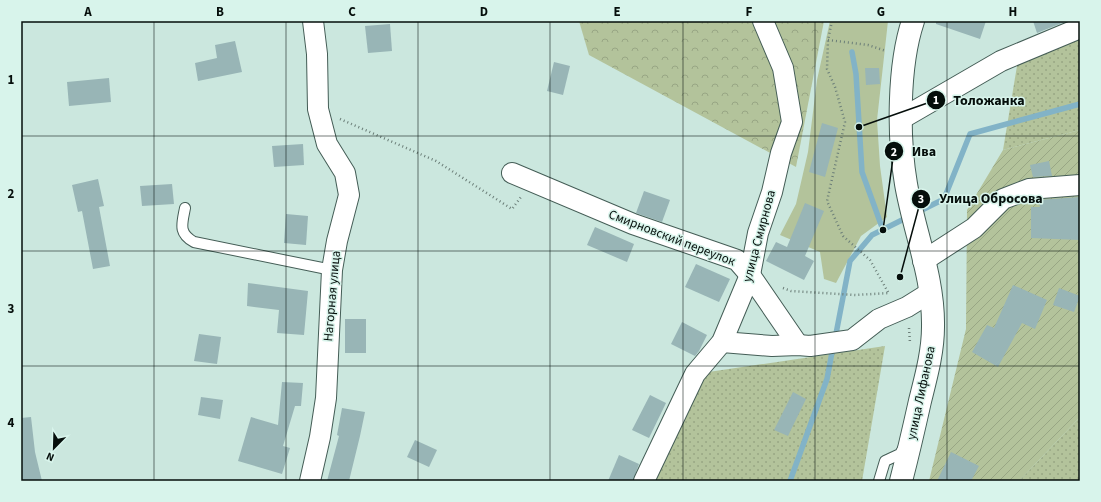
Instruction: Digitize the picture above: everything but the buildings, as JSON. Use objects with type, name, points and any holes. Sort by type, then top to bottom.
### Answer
[{"type":"street","name":"Нагорная улица","points":[[310,481],[320,437],[326,398],[332,270],[337,241],[349,195],[345,173],[327,144],[318,109],[317,54],[313,21]]},
{"type":"street","name":"улица Смирнова","points":[[644,481],[695,374],[722,342],[750,275],[758,234],[772,192],[780,153],[792,122],[783,68],[763,21]]},
{"type":"street","name":"улица Лифанова","points":[[901,481],[930,362],[933,327],[931,292],[906,183],[901,119],[908,27]]},
{"type":"street","points":[[901,119],[1001,61],[1080,28]]},
{"type":"street","name":"Смирновский переулок","points":[[512,173],[632,224],[737,260],[804,345]]},
{"type":"street","points":[[924,260],[974,228],[1003,199],[1029,189],[1080,185]]},
{"type":"street","points":[[722,342],[772,346],[804,345],[852,340],[879,319],[907,307],[931,292]]},
{"type":"lane","points":[[185,208],[182,232],[187,238],[194,242],[332,270]]},
{"type":"lane","points":[[879,481],[885,461],[900,454],[913,432]]},
{"type":"path","points":[[832,21],[828,40],[827,69],[835,87],[845,122],[827,201],[843,236],[870,260],[888,292]]},
{"type":"path","points":[[828,40],[868,45],[892,53]]},
{"type":"path","points":[[750,275],[791,291],[856,295]]},
{"type":"green space","points":[[579,21],[824,21],[796,167],[589,55]]},
{"type":"green space","points":[[830,21],[888,21],[877,120],[880,166],[887,217],[861,236],[836,283],[824,279],[820,252],[780,235],[796,204],[808,152],[817,80]]},
{"type":"green space","points":[[1080,31],[1080,130],[1003,150],[1019,54]]},
{"type":"green space","points":[[1080,130],[1080,417],[1019,481],[929,481],[966,329],[967,210],[1003,150]]},
{"type":"green space","points":[[885,346],[862,481],[647,481],[695,374]]},
{"type":"green space","points":[[1080,417],[1080,481],[1019,481]]},
{"type":"waterway","points":[[852,52],[856,74],[862,172],[883,230]]},
{"type":"waterway","points":[[916,213],[944,199],[970,134],[1080,104]]},
{"type":"waterway","points":[[835,339],[850,261],[872,235],[908,217]]},
{"type":"waterway","points":[[790,481],[827,379],[833,347]]},
{"type":"place","name":"Толожанка","points":[[859,127]]},
{"type":"place","name":"Ива","points":[[883,230]]},
{"type":"place","name":"Улица Обросова","points":[[900,277]]}]
